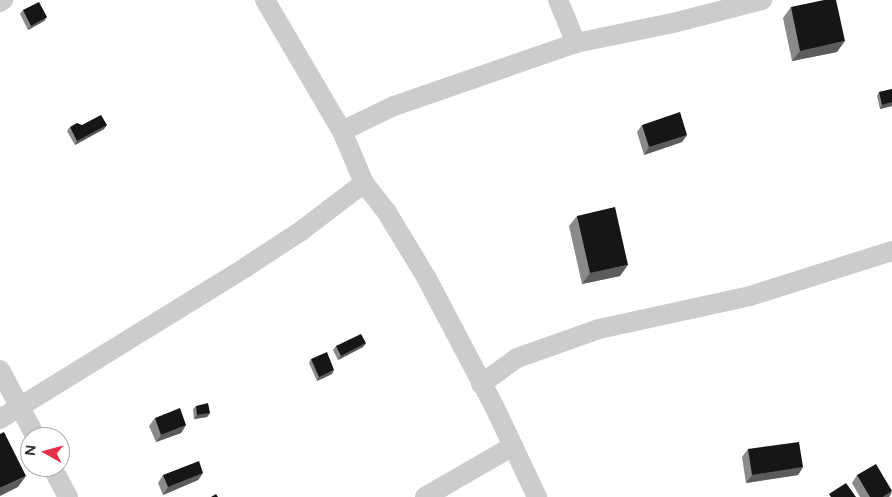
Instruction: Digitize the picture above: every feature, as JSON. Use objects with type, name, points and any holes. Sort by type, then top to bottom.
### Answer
[{"type":"street","points":[[265,0],[342,131],[364,183],[386,211],[426,277],[538,497]]},
{"type":"street","points":[[558,0],[576,43]]},
{"type":"street","points":[[342,131],[394,106],[576,43],[643,30],[762,0]]},
{"type":"street","points":[[0,419],[246,267],[301,231],[364,183]]},
{"type":"street","points":[[481,384],[517,358],[599,329],[750,296],[892,252]]},
{"type":"street","points":[[0,370],[31,427]]},
{"type":"street","points":[[425,497],[513,446]]},
{"type":"street","points":[[57,477],[68,497]]},
{"type":"building","points":[[824,0],[836,0],[845,41],[800,51],[791,7]]},
{"type":"building","points":[[39,2],[47,17],[31,26],[23,10]]},
{"type":"building","points":[[892,89],[892,102],[882,105],[879,92]]},
{"type":"building","points":[[680,112],[687,135],[649,147],[642,125]]},
{"type":"building","points":[[101,115],[107,125],[77,141],[70,127],[77,123],[82,125]]},
{"type":"building","points":[[615,207],[628,265],[590,273],[577,216]]},
{"type":"building","points":[[361,334],[366,343],[341,356],[336,346]]},
{"type":"building","points":[[327,352],[334,370],[319,377],[311,359]]},
{"type":"building","points":[[208,403],[210,413],[197,415],[196,406]]},
{"type":"building","points":[[180,408],[186,425],[161,435],[155,418]]},
{"type":"building","points":[[4,432],[20,464],[20,477],[24,477],[0,488],[0,434]]},
{"type":"building","points":[[799,442],[803,467],[752,475],[748,449]]},
{"type":"building","points":[[199,461],[203,473],[168,487],[163,475]]},
{"type":"building","points":[[876,464],[892,491],[883,497],[870,497],[857,475]]},
{"type":"building","points":[[846,483],[856,497],[831,497],[829,494]]}]
